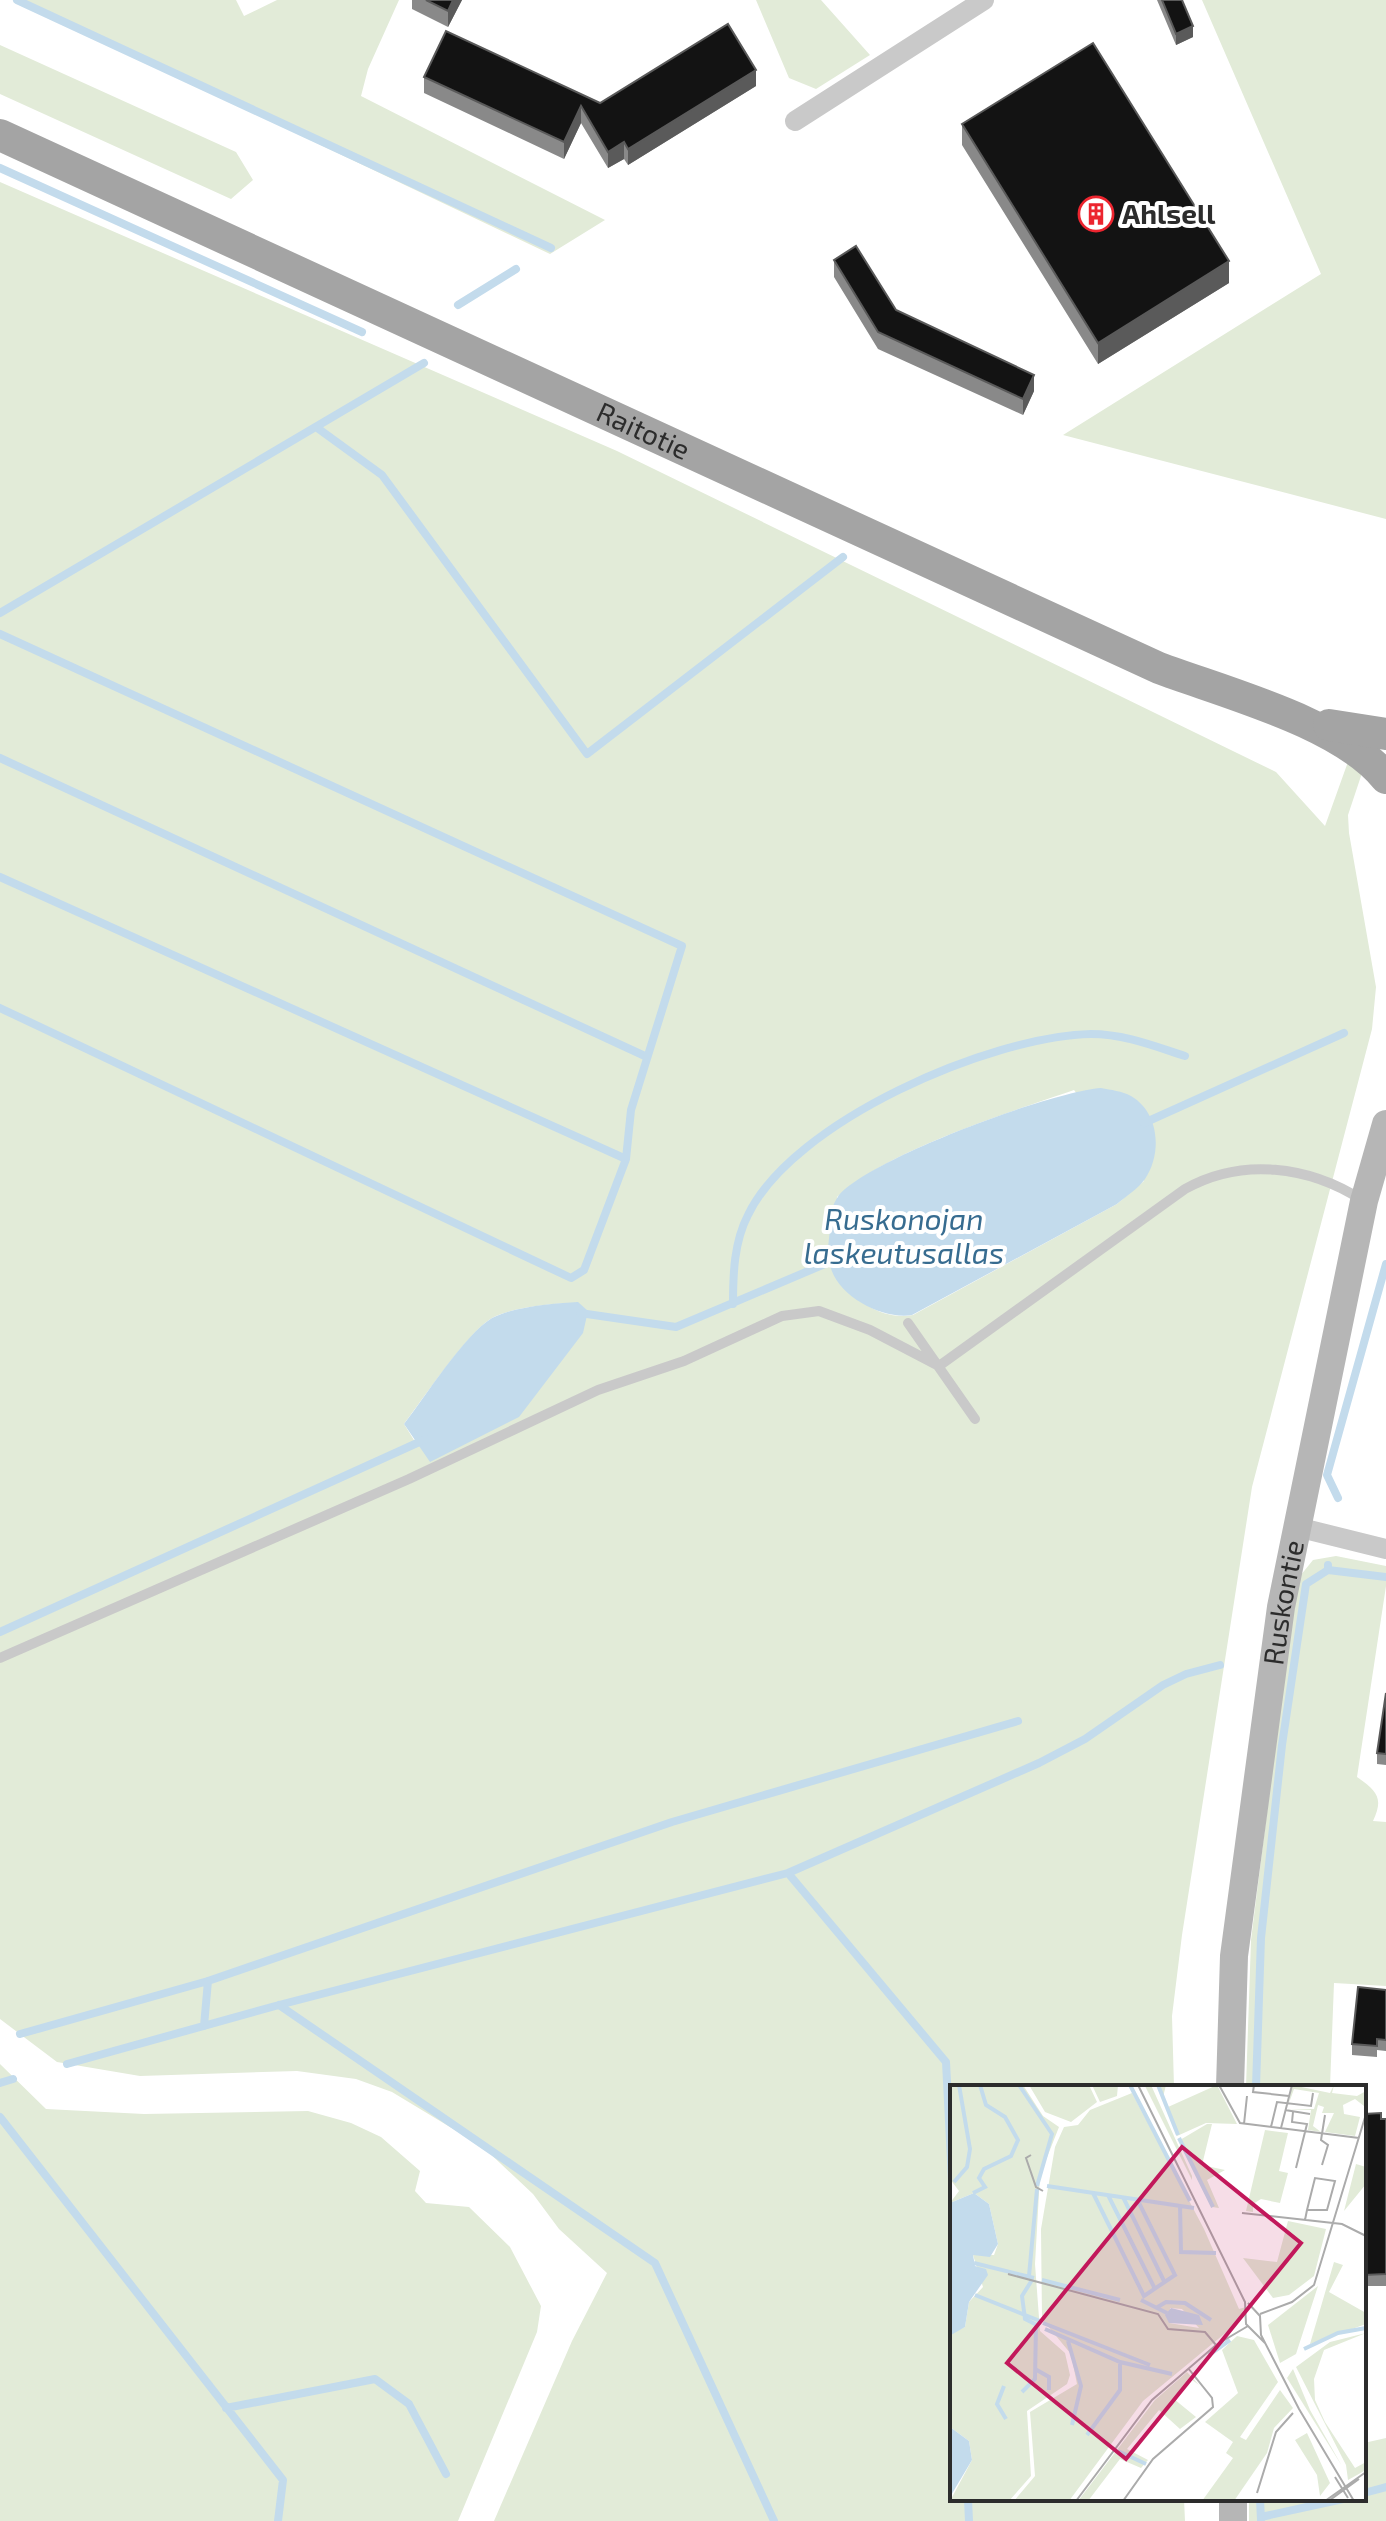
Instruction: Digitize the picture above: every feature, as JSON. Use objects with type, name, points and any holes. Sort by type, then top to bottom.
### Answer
[{"type":"main road","name":"Raitotie","points":[[0,135],[1159,668],[1291,718],[1358,750],[1386,778]]},
{"type":"main road","name":"Raitotie","points":[[1291,718],[1386,734]]},
{"type":"main road","name":"Ruskontie","points":[[1230,2085],[1234,1956],[1281,1607],[1364,1201],[1386,1124]]},
{"type":"street","points":[[795,121],[984,0]]},
{"type":"street","points":[[1297,1527],[1386,1549]]},
{"type":"lane","points":[[939,1366],[1185,1189],[1211,1175],[1234,1169],[1280,1169],[1334,1182],[1364,1201]]},
{"type":"lane","points":[[0,1658],[409,1479],[598,1390],[684,1361],[782,1316],[819,1311],[870,1330],[939,1366]]},
{"type":"lane","points":[[908,1323],[975,1419]]},
{"type":"green space","points":[[16,0],[236,0],[244,16],[277,0],[399,0],[368,69],[361,96],[605,220],[550,254]]},
{"type":"green space","points":[[756,0],[821,0],[870,55],[816,89],[789,78]]},
{"type":"green space","points":[[1202,0],[1386,0],[1386,519],[1063,435],[1321,274]]},
{"type":"green space","points":[[0,45],[236,152],[253,180],[231,199],[0,94]]},
{"type":"green space","points":[[0,182],[617,451],[1276,772],[1325,826],[1349,759],[1364,767],[1348,815],[1376,987],[1372,1029],[1252,1487],[1182,1935],[1172,2016],[1174,2085],[950,2085],[950,2501],[1184,2501],[1185,2521],[494,2521],[572,2341],[607,2273],[559,2229],[533,2194],[483,2147],[392,2092],[356,2079],[297,2071],[140,2076],[57,2062],[0,2019]],"holes":[[[1074,1090],[1144,1181],[1117,1204],[913,1315],[891,1315],[872,1308],[839,1282],[837,1197],[886,1164],[950,1134]],[[578,1303],[587,1311],[417,1445],[404,1424],[459,1351],[492,1318],[522,1308],[546,1305]]]},
{"type":"green space","points":[[1336,1556],[1386,1566],[1386,1586],[1357,1777],[1377,1796],[1378,1806],[1373,1821],[1386,1822],[1386,1986],[1334,1983],[1330,2085],[1246,2085],[1251,1940],[1296,1581],[1313,1560]]},
{"type":"green space","points":[[0,2064],[46,2109],[144,2114],[308,2111],[351,2123],[381,2137],[420,2171],[415,2191],[426,2203],[469,2207],[510,2247],[541,2306],[537,2332],[458,2521],[0,2521]]},
{"type":"green space","points":[[1386,2438],[1386,2521],[1249,2521],[1249,2501],[1366,2501],[1366,2443]]},
{"type":"water","name":"Ruskonojan laskeutusallas","points":[[1101,1088],[1128,1094],[1141,1103],[1153,1123],[1155,1134],[1154,1158],[1145,1179],[1117,1204],[912,1315],[900,1316],[874,1309],[839,1284],[832,1273],[828,1256],[831,1216],[839,1195],[857,1180],[886,1163],[963,1129],[1043,1101]]},
{"type":"water","points":[[578,1302],[588,1311],[583,1333],[519,1417],[430,1462],[404,1424],[469,1338],[500,1314],[534,1306]]},
{"type":"building","points":[[426,0],[453,0],[448,11]]},
{"type":"building","points":[[1162,0],[1182,0],[1193,26],[1176,34]]},
{"type":"building","points":[[728,24],[756,70],[628,149],[624,142],[608,152],[581,106],[564,142],[424,77],[446,31],[600,103]]},
{"type":"building","name":"Ahlsell","points":[[1093,43],[1229,261],[1098,343],[962,124]]},
{"type":"building","points":[[856,246],[896,310],[1034,375],[1023,399],[878,332],[834,260]]},
{"type":"building","points":[[1386,1693],[1386,1754],[1377,1753]]},
{"type":"building","points":[[1358,1987],[1386,1990],[1386,2040],[1377,2039],[1377,2046],[1352,2044]]},
{"type":"building","points":[[1381,2113],[1381,2119],[1386,2119],[1386,2274],[1366,2275],[1366,2114]]},
{"type":"waterway","points":[[17,0],[551,248]]},
{"type":"waterway","points":[[0,168],[362,332]]},
{"type":"waterway","points":[[458,305],[516,269]]},
{"type":"waterway","points":[[0,613],[424,363]]},
{"type":"waterway","points":[[316,427],[382,475],[587,754],[843,557]]},
{"type":"waterway","points":[[0,634],[682,946],[631,1110],[626,1159],[584,1270],[571,1278],[0,1008]]},
{"type":"waterway","points":[[0,758],[647,1057]]},
{"type":"waterway","points":[[0,877],[626,1159]]},
{"type":"waterway","points":[[1144,1123],[1344,1033]]},
{"type":"waterway","points":[[733,1304],[734,1270],[740,1236],[748,1215],[772,1180],[807,1147],[850,1117],[899,1090],[950,1067],[1049,1038],[1091,1034],[1115,1036],[1185,1056]]},
{"type":"waterway","points":[[580,1313],[676,1327],[839,1258]]},
{"type":"waterway","points":[[1338,1498],[1327,1475],[1386,1264]]},
{"type":"waterway","points":[[0,1632],[426,1439]]},
{"type":"waterway","points":[[1256,2085],[1261,1938],[1282,1745],[1306,1584],[1328,1570],[1328,1565]]},
{"type":"waterway","points":[[1328,1570],[1386,1577]]},
{"type":"waterway","points":[[67,2064],[279,2005],[788,1873],[1039,1763],[1085,1739],[1163,1685],[1186,1674],[1220,1665]]},
{"type":"waterway","points":[[20,2034],[208,1981],[672,1822],[1018,1721]]},
{"type":"waterway","points":[[788,1873],[946,2062],[950,2141]]},
{"type":"waterway","points":[[204,2026],[208,1981]]},
{"type":"waterway","points":[[279,2005],[655,2263],[774,2521]]},
{"type":"waterway","points":[[0,2083],[13,2079]]},
{"type":"waterway","points":[[0,2117],[283,2480],[278,2521]]},
{"type":"waterway","points":[[226,2408],[375,2379],[409,2404],[446,2474]]},
{"type":"waterway","points":[[1366,2492],[1386,2487]]},
{"type":"waterway","points":[[968,2501],[969,2521]]},
{"type":"waterway","points":[[1260,2501],[1261,2520]]},
{"type":"waterway","points":[[1261,2517],[1334,2501]]},
{"type":"place","name":"Ahlsell","points":[[1096,214]]}]
